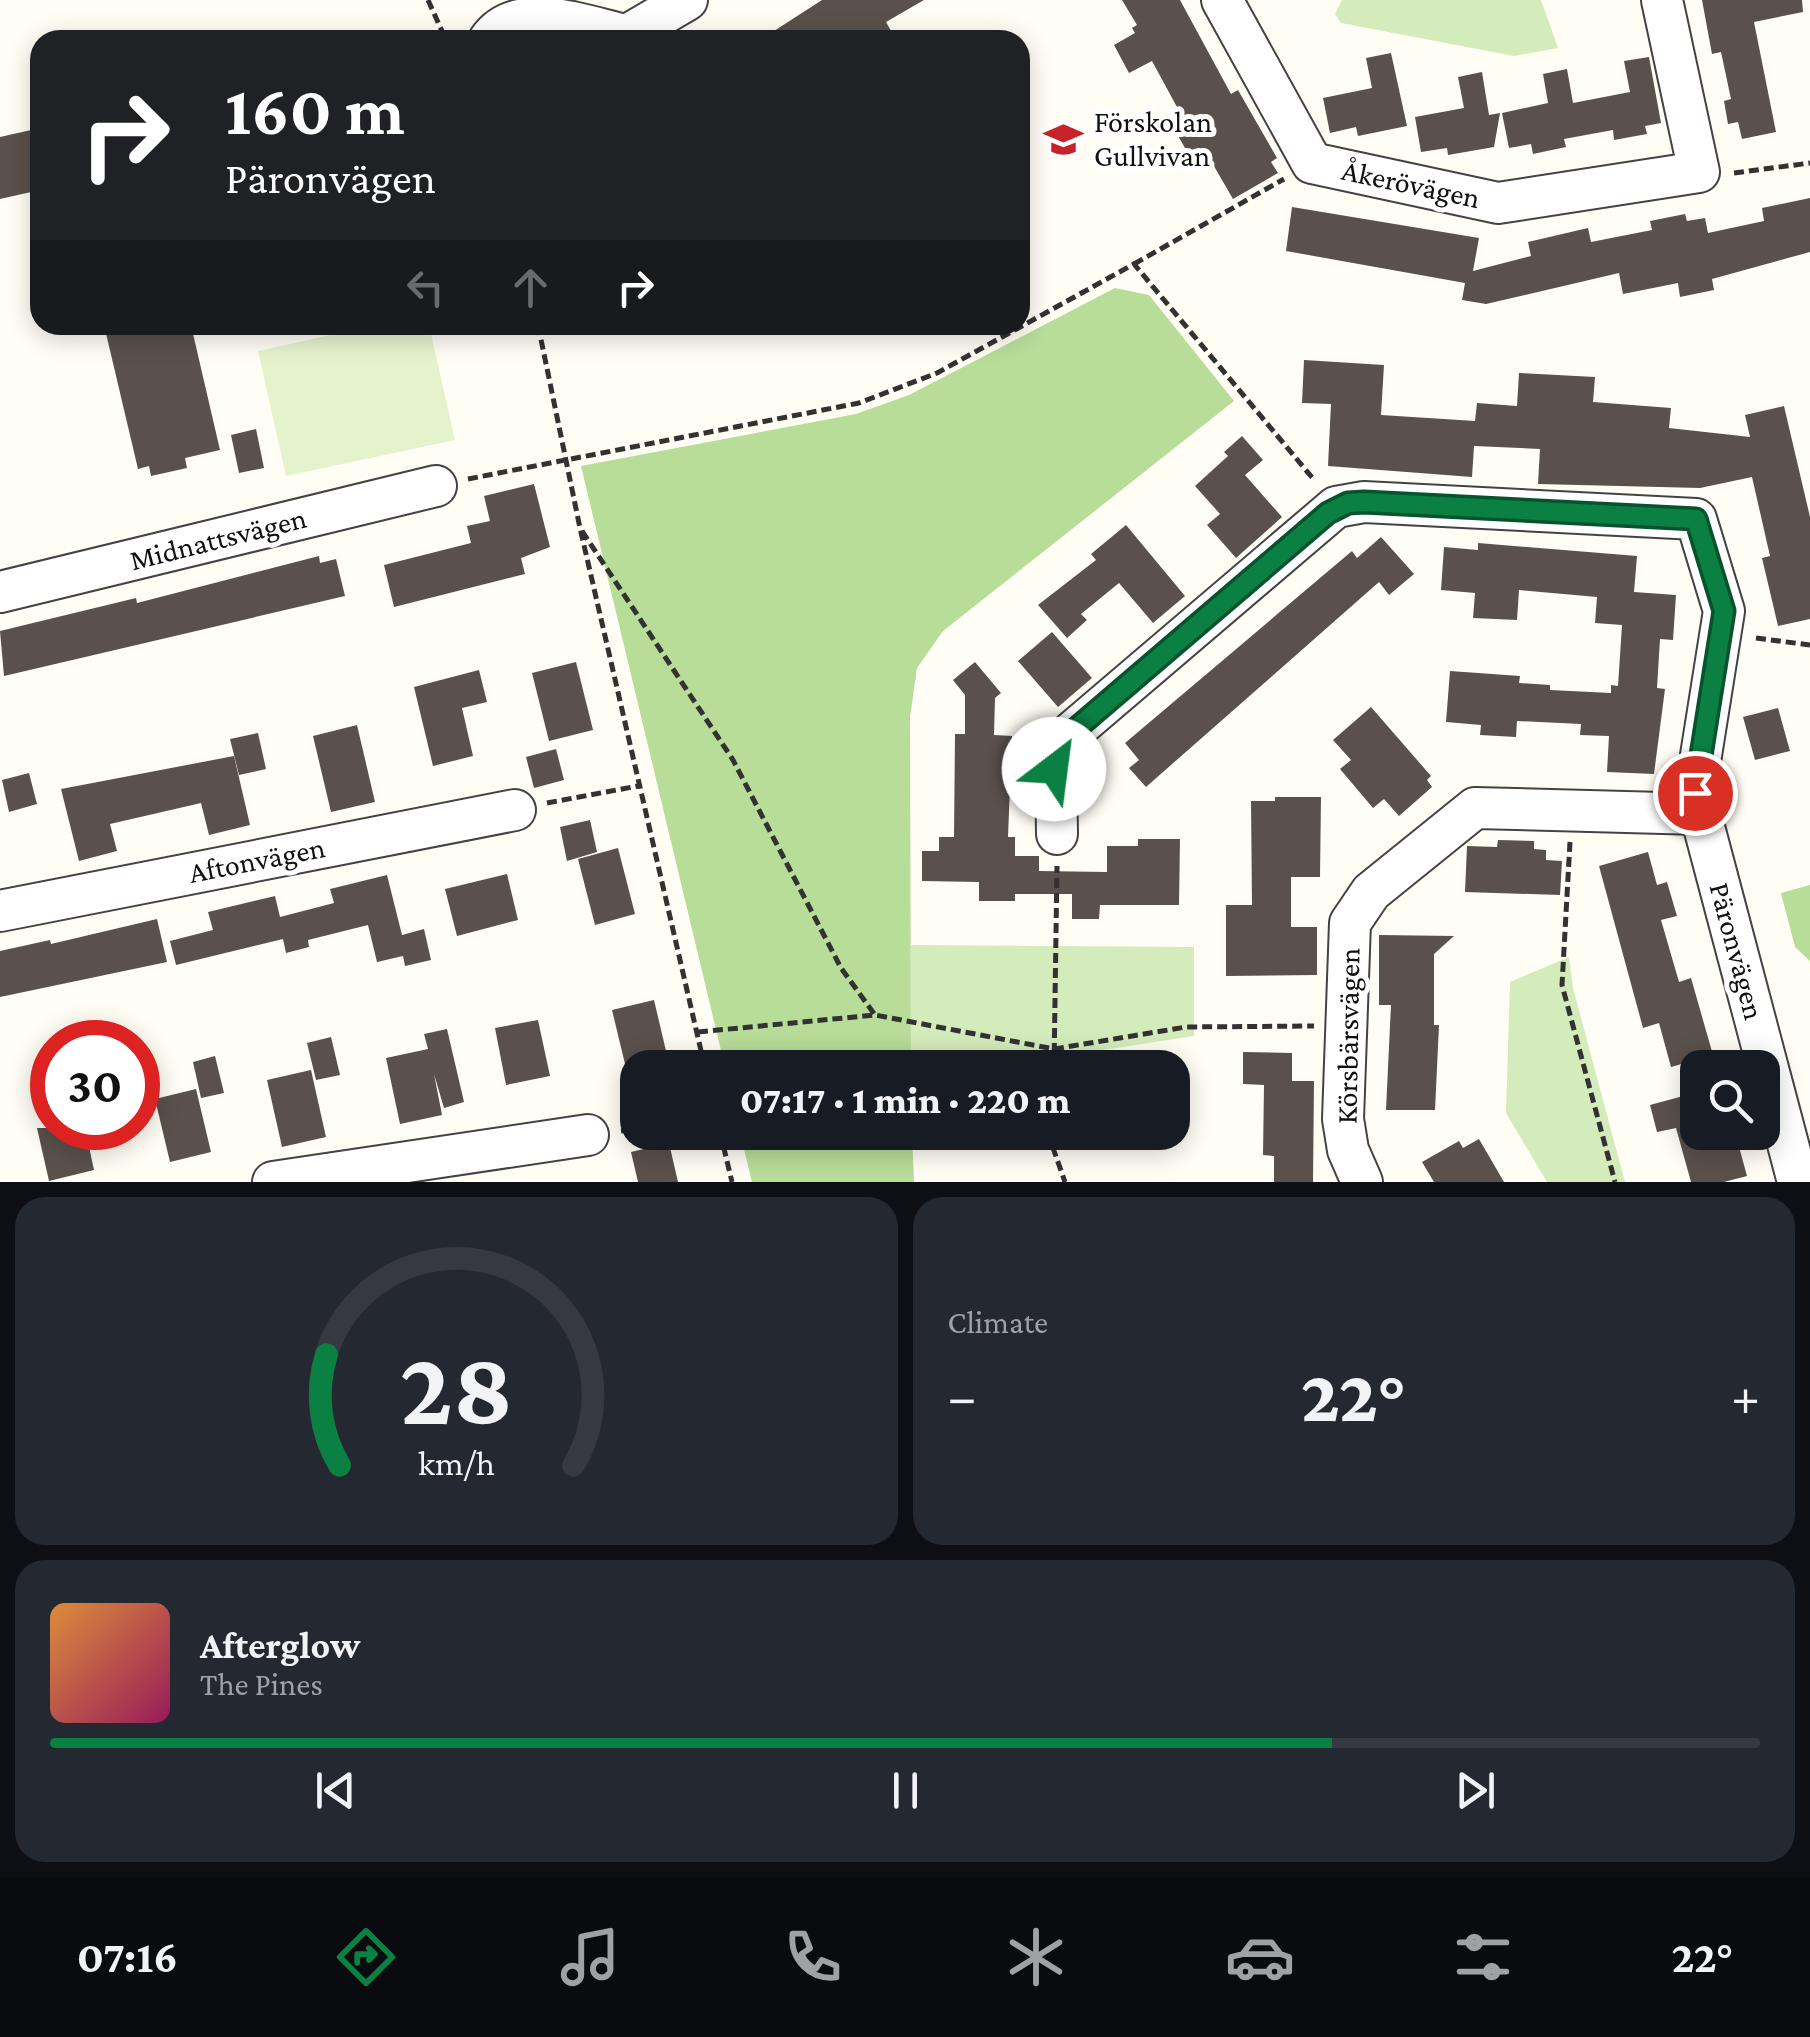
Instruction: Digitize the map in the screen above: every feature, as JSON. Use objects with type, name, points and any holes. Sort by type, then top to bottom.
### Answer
[{"type":"street","name":"Åkerövägen","points":[[1222,0],[1312,163],[1498,203],[1699,172]]},
{"type":"street","points":[[1662,0],[1699,172]]},
{"type":"street","points":[[633,30],[670,4]]},
{"type":"street","points":[[497,30],[505,20],[529,12],[593,30]]},
{"type":"street","name":"Midnattsvägen","points":[[0,592],[436,486]]},
{"type":"street","name":"Päronvägen","points":[[1336,506],[1364,502],[1696,519],[1724,611],[1695,793],[1798,1182]]},
{"type":"street","points":[[1057,834],[1056,761],[1071,733],[1336,506]]},
{"type":"street","name":"Körsbärsvägen","points":[[1362,1182],[1348,1150],[1343,1119],[1350,924],[1371,892],[1476,808],[1700,814]]},
{"type":"street","name":"Aftonvägen","points":[[0,911],[515,810]]},
{"type":"street","points":[[273,1182],[588,1135]]},
{"type":"path","points":[[428,0],[442,30]]},
{"type":"path","points":[[1699,172],[1743,174],[1810,162]]},
{"type":"path","points":[[1030,321],[1312,163]]},
{"type":"path","points":[[1134,264],[1336,506]]},
{"type":"path","points":[[540,335],[638,786],[702,1050]]},
{"type":"path","points":[[436,486],[568,456],[860,403],[936,373],[1005,335]]},
{"type":"path","points":[[580,528],[733,760],[841,968],[875,1015]]},
{"type":"path","points":[[1723,634],[1810,646]]},
{"type":"path","points":[[515,810],[638,786]]},
{"type":"path","points":[[1572,810],[1562,985],[1615,1182]]},
{"type":"path","points":[[1054,1048],[1057,834]]},
{"type":"path","points":[[698,1032],[875,1015],[1054,1048],[1186,1027],[1349,1026]]},
{"type":"path","points":[[724,1150],[732,1182]]},
{"type":"path","points":[[1054,1150],[1064,1182]]},
{"type":"green space","points":[[1342,0],[1541,0],[1558,48],[1514,56],[1341,23],[1335,14]]},
{"type":"green space","points":[[1115,288],[1149,295],[1234,401],[943,631],[917,668],[910,717],[911,1050],[721,1050],[581,466],[856,414],[909,395]]},
{"type":"green space","points":[[331,335],[431,335],[455,440],[286,476],[258,351]]},
{"type":"green space","points":[[1810,885],[1810,961],[1795,947],[1781,893]]},
{"type":"green space","points":[[911,945],[1194,947],[1194,1036],[1102,1050],[911,1050]]},
{"type":"green space","points":[[1569,957],[1573,988],[1625,1182],[1547,1182],[1506,1113],[1510,982]]},
{"type":"green space","points":[[744,1150],[913,1150],[914,1182],[752,1182]]},
{"type":"building","points":[[822,0],[924,0],[886,22],[890,30],[776,30]]},
{"type":"building","points":[[1122,0],[1180,0],[1231,94],[1238,90],[1277,158],[1271,162],[1278,173],[1233,199],[1211,161],[1197,169],[1173,127],[1184,120],[1152,61],[1129,73],[1114,45],[1135,33],[1132,28],[1137,25]]},
{"type":"building","points":[[1702,0],[1802,0],[1803,12],[1754,22],[1776,132],[1742,139],[1738,122],[1728,124],[1724,101],[1731,99],[1721,52],[1712,54]]},
{"type":"building","points":[[1391,53],[1407,126],[1358,136],[1356,127],[1330,133],[1323,98],[1372,88],[1366,58]]},
{"type":"building","points":[[1649,57],[1661,123],[1645,126],[1647,134],[1614,140],[1613,130],[1564,139],[1566,147],[1533,154],[1531,144],[1509,148],[1502,113],[1548,103],[1543,74],[1567,69],[1573,103],[1630,92],[1624,61]]},
{"type":"building","points":[[1482,72],[1489,115],[1500,113],[1494,147],[1448,155],[1447,148],[1421,152],[1415,117],[1464,108],[1458,77]]},
{"type":"building","points":[[30,130],[30,192],[0,199],[0,137]]},
{"type":"building","points":[[1810,198],[1810,252],[1712,279],[1714,290],[1680,297],[1678,283],[1623,294],[1619,273],[1486,304],[1462,300],[1465,283],[1286,251],[1292,207],[1479,238],[1473,271],[1531,256],[1528,242],[1588,228],[1591,242],[1652,230],[1650,221],[1685,214],[1687,221],[1705,218],[1708,233],[1764,221],[1762,208]]},
{"type":"building","points":[[106,335],[193,335],[220,450],[185,458],[187,468],[151,476],[149,466],[138,469]]},
{"type":"building","points":[[1304,360],[1384,365],[1381,415],[1475,421],[1477,403],[1517,406],[1519,373],[1595,377],[1593,402],[1671,408],[1669,428],[1750,437],[1745,415],[1784,406],[1810,517],[1810,619],[1778,626],[1762,558],[1770,556],[1752,477],[1700,488],[1538,484],[1540,449],[1474,446],[1472,477],[1328,466],[1331,404],[1302,403]]},
{"type":"building","points":[[256,429],[264,468],[239,473],[231,435]]},
{"type":"building","points":[[1242,436],[1263,460],[1245,475],[1282,517],[1236,558],[1207,525],[1220,514],[1195,486],[1228,456],[1224,452]]},
{"type":"building","points":[[534,484],[550,547],[521,558],[525,574],[394,607],[384,565],[471,543],[467,526],[490,521],[484,496]]},
{"type":"building","points":[[1126,525],[1185,596],[1153,623],[1119,583],[1081,614],[1087,620],[1067,638],[1038,605],[1096,560],[1091,554]]},
{"type":"building","points":[[1381,537],[1414,574],[1389,595],[1379,582],[1146,787],[1129,768],[1139,760],[1125,743],[1352,551],[1357,558]]},
{"type":"building","points":[[1478,543],[1637,556],[1634,592],[1676,595],[1673,640],[1660,639],[1657,688],[1665,689],[1654,774],[1607,772],[1609,736],[1580,735],[1581,724],[1517,721],[1516,737],[1480,735],[1481,725],[1446,722],[1450,671],[1520,676],[1519,683],[1550,685],[1550,690],[1611,693],[1611,685],[1618,686],[1622,625],[1595,623],[1597,597],[1519,590],[1517,620],[1473,618],[1475,593],[1441,590],[1444,547],[1478,550]]},
{"type":"building","points":[[319,556],[320,563],[336,559],[345,596],[4,676],[0,631],[136,598],[137,603]]},
{"type":"building","points":[[1052,632],[1092,678],[1058,707],[1018,661]]},
{"type":"building","points":[[576,662],[593,730],[549,741],[532,673]]},
{"type":"building","points":[[975,662],[1001,693],[995,698],[994,735],[1012,736],[1008,837],[1015,837],[1015,856],[1039,856],[1039,871],[1107,872],[1107,846],[1138,846],[1138,839],[1180,839],[1179,905],[1100,905],[1099,919],[1072,919],[1072,894],[1015,894],[1015,901],[979,901],[979,882],[922,881],[922,851],[939,851],[939,837],[954,837],[955,734],[965,734],[965,695],[953,680]]},
{"type":"building","points":[[479,670],[487,702],[462,708],[473,756],[433,766],[414,687]]},
{"type":"building","points":[[1371,707],[1431,776],[1427,780],[1432,787],[1399,816],[1384,799],[1373,808],[1340,769],[1351,760],[1333,740]]},
{"type":"building","points":[[1778,708],[1790,751],[1755,760],[1743,717]]},
{"type":"building","points":[[357,725],[375,802],[331,812],[313,736]]},
{"type":"building","points":[[258,733],[266,769],[239,775],[230,739]]},
{"type":"building","points":[[556,749],[564,780],[534,788],[526,757]]},
{"type":"building","points":[[234,756],[250,825],[209,835],[201,803],[110,824],[117,851],[79,861],[61,789]]},
{"type":"building","points":[[29,773],[37,804],[9,812],[2,780]]},
{"type":"building","points":[[1275,797],[1321,797],[1320,877],[1291,877],[1291,927],[1317,927],[1317,975],[1226,976],[1226,905],[1252,905],[1251,801],[1275,801]]},
{"type":"building","points":[[590,820],[597,852],[567,861],[560,827]]},
{"type":"building","points":[[1498,840],[1534,841],[1534,849],[1546,850],[1546,860],[1562,861],[1560,895],[1465,892],[1467,846],[1497,847]]},
{"type":"building","points":[[618,848],[635,914],[595,925],[578,859]]},
{"type":"building","points":[[1648,852],[1657,885],[1667,882],[1677,916],[1661,920],[1679,982],[1691,978],[1712,1050],[1680,1050],[1680,1064],[1671,1067],[1659,1023],[1643,1028],[1599,866]]},
{"type":"building","points":[[507,874],[518,920],[457,936],[445,889]]},
{"type":"building","points":[[387,875],[402,935],[424,929],[431,960],[405,966],[403,956],[377,962],[368,925],[308,940],[309,947],[286,953],[283,939],[176,965],[170,941],[213,930],[208,912],[275,896],[280,917],[334,903],[330,889]]},
{"type":"building","points":[[157,919],[167,962],[0,997],[0,951],[50,940],[51,944]]},
{"type":"building","points":[[1379,935],[1454,936],[1434,954],[1434,1025],[1439,1025],[1435,1110],[1386,1110],[1391,1005],[1379,1005]]},
{"type":"building","points":[[654,1000],[666,1050],[622,1050],[612,1010]]},
{"type":"building","points":[[538,1020],[550,1076],[506,1085],[495,1028]]},
{"type":"building","points":[[447,1029],[464,1102],[444,1108],[434,1074],[442,1115],[400,1124],[386,1058],[428,1049],[424,1034]]},
{"type":"building","points":[[331,1037],[340,1075],[316,1080],[307,1043]]},
{"type":"building","points":[[1243,1052],[1292,1053],[1292,1081],[1314,1081],[1313,1182],[1274,1182],[1274,1156],[1263,1155],[1264,1085],[1243,1084]]},
{"type":"building","points":[[215,1056],[224,1093],[201,1098],[193,1062]]},
{"type":"building","points":[[311,1070],[326,1137],[282,1147],[267,1080]]},
{"type":"building","points":[[196,1089],[211,1152],[170,1162],[160,1120],[160,1098]]},
{"type":"building","points":[[1680,1097],[1680,1142],[1676,1128],[1657,1132],[1650,1105]]},
{"type":"building","points":[[1479,1139],[1504,1182],[1434,1182],[1422,1162],[1459,1141],[1463,1148]]},
{"type":"building","points":[[42,1150],[90,1150],[94,1170],[49,1181]]},
{"type":"building","points":[[671,1150],[678,1182],[638,1182],[631,1152]]},
{"type":"building","points":[[1682,1150],[1740,1150],[1747,1176],[1724,1182],[1691,1182]]},
{"type":"place","name":"Förskolan Gullvivan","points":[[1064,139]]},
{"type":"route","points":[[1054,769],[1058,752],[1071,733],[1336,506],[1364,502],[1696,519],[1704,534],[1724,611],[1695,793]]}]
